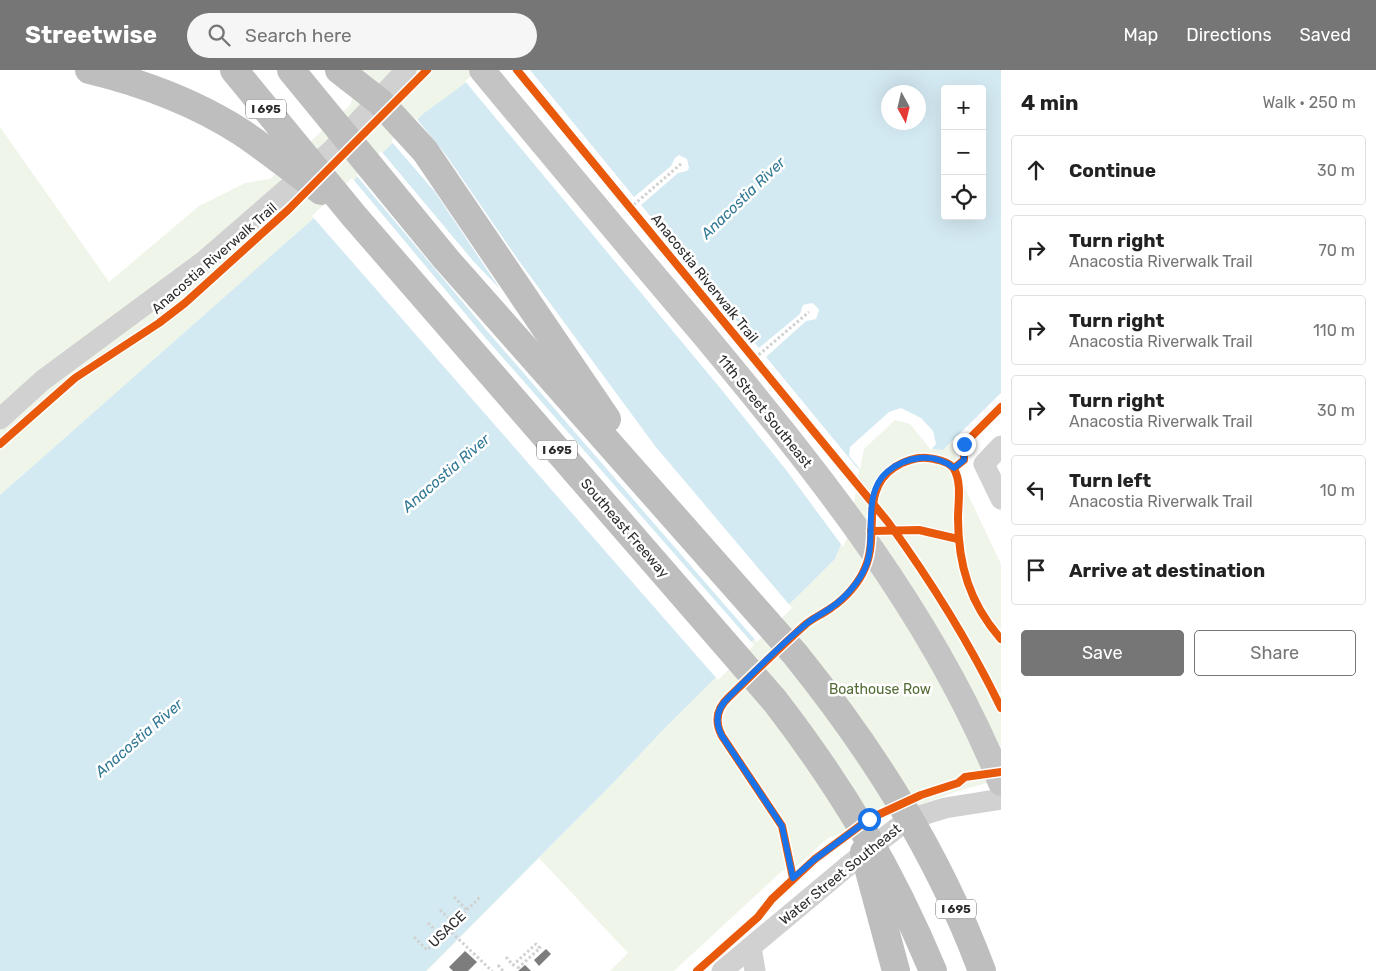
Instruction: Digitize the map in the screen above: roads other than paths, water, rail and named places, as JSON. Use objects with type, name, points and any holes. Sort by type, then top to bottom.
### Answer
[{"type":"highway","points":[[89,70],[138,84],[198,108],[242,133],[290,155]]},
{"type":"highway","name":"Southeast Freeway","points":[[234,70],[290,155],[354,216],[760,684],[811,748],[854,812],[879,875]]},
{"type":"highway","name":"I 695","points":[[291,70],[446,259],[795,654],[841,712],[893,788],[927,848],[958,912],[982,971]]},
{"type":"highway","points":[[339,70],[380,102],[425,150],[668,509]]},
{"type":"highway","points":[[879,875],[896,971]]},
{"type":"highway","points":[[879,875],[933,971]]},
{"type":"main road","name":"11th Street Southeast","points":[[482,70],[771,417],[842,506],[910,604],[964,703],[1001,783]]},
{"type":"street","points":[[0,419],[43,380],[204,261],[332,150],[406,70]]},
{"type":"street","points":[[1001,446],[984,464],[1001,499]]},
{"type":"street","name":"Water Street Southeast","points":[[722,971],[848,865],[902,824],[913,818],[945,808],[1001,800]]},
{"type":"street","points":[[751,947],[755,971]]},
{"type":"water","name":"Anacostia River","points":[[483,70],[1001,70],[1001,393],[943,450],[933,449],[911,422],[894,418],[862,448],[847,529],[835,559],[662,731],[615,781],[426,971],[0,971],[0,495],[314,218],[423,114]]},
{"type":"park label","name":"Boathouse Row","points":[[880,689]]}]
